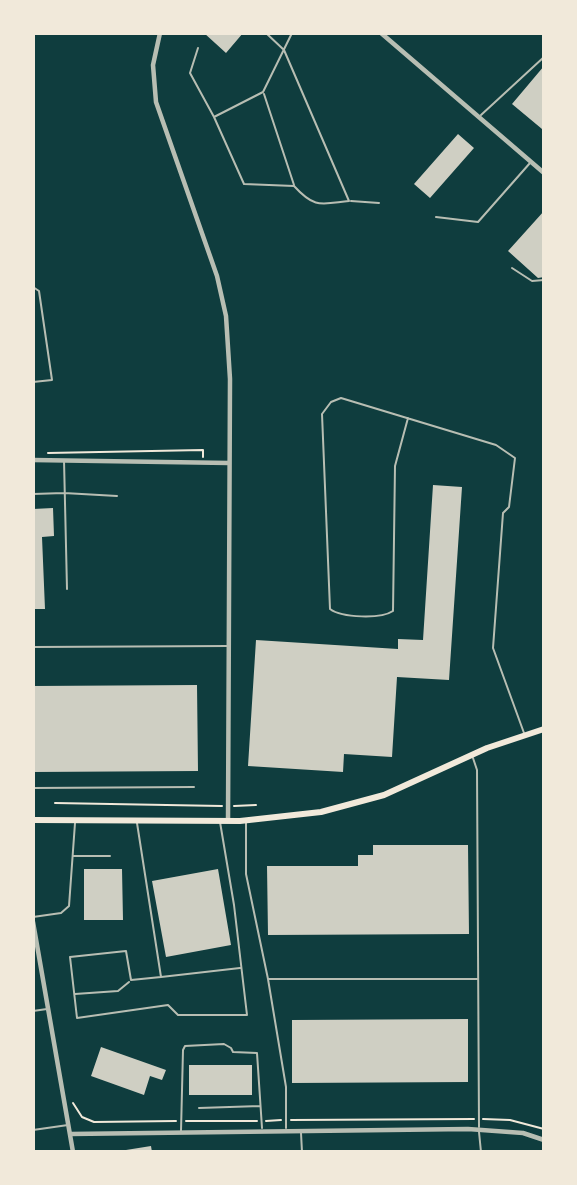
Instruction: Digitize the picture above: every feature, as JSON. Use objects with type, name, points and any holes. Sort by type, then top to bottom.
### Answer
[{"type":"main road","points":[[33,820],[228,821],[305,815],[353,805],[399,789],[472,754],[544,729]]},
{"type":"street","points":[[160,33],[153,65],[156,103],[209,248],[226,316],[230,379],[228,821]]},
{"type":"street","points":[[381,33],[544,173]]},
{"type":"street","points":[[33,460],[229,463]]},
{"type":"street","points":[[33,920],[36,951],[73,1152]]},
{"type":"street","points":[[70,1134],[479,1130],[523,1133],[544,1140]]},
{"type":"lane","points":[[266,33],[284,50],[349,201]]},
{"type":"lane","points":[[214,117],[263,92],[292,33]]},
{"type":"lane","points":[[198,48],[190,73],[214,117],[244,184],[294,186]]},
{"type":"lane","points":[[479,117],[544,57]]},
{"type":"lane","points":[[263,92],[294,186],[307,200],[320,204],[349,201],[379,203]]},
{"type":"lane","points":[[436,217],[478,222],[531,162]]},
{"type":"lane","points":[[512,268],[533,281],[544,281]]},
{"type":"lane","points":[[33,287],[40,291],[52,380],[33,382]]},
{"type":"lane","points":[[408,418],[395,466],[393,611],[385,616],[337,614],[330,610],[322,414],[331,402],[341,398],[408,418],[496,445],[515,458],[509,507],[503,513],[493,648],[524,734]]},
{"type":"lane","points":[[64,459],[67,589]]},
{"type":"lane","points":[[33,494],[117,496]]},
{"type":"lane","points":[[33,647],[229,646]]},
{"type":"lane","points":[[472,754],[477,770],[481,1152]]},
{"type":"lane","points":[[33,788],[194,788]]},
{"type":"lane","points":[[33,920],[61,913],[69,906],[75,819]]},
{"type":"lane","points":[[136,819],[161,977]]},
{"type":"lane","points":[[246,820],[246,874],[268,979],[286,1087],[286,1133]]},
{"type":"lane","points":[[131,980],[127,951],[70,957],[77,1018],[169,1005],[178,1015],[247,1015],[234,905],[220,821]]},
{"type":"lane","points":[[72,856],[110,856]]},
{"type":"lane","points":[[74,994],[118,991],[131,980],[241,968]]},
{"type":"lane","points":[[268,979],[478,979]]},
{"type":"lane","points":[[33,1011],[48,1009]]},
{"type":"lane","points":[[181,1134],[181,1058],[185,1046],[224,1044],[233,1052],[257,1053],[262,1133]]},
{"type":"lane","points":[[199,1108],[261,1106]]},
{"type":"lane","points":[[33,1130],[69,1125]]},
{"type":"lane","points":[[301,1133],[302,1152]]},
{"type":"path","points":[[43,453],[202,450],[203,462]]},
{"type":"path","points":[[55,803],[256,805]]},
{"type":"path","points":[[74,1103],[82,1116],[94,1122],[479,1119],[510,1120],[544,1129]]},
{"type":"building","points":[[204,33],[243,33],[226,53]]},
{"type":"building","points":[[544,66],[544,126],[542,129],[512,104]]},
{"type":"building","points":[[458,134],[474,148],[430,198],[414,184]]},
{"type":"building","points":[[544,211],[544,277],[538,278],[508,251]]},
{"type":"building","points":[[433,485],[462,487],[449,680],[397,677],[392,757],[344,754],[343,772],[248,766],[256,640],[398,649],[398,639],[423,640]]},
{"type":"building","points":[[53,508],[54,536],[42,537],[45,609],[33,609],[33,509]]},
{"type":"building","points":[[197,685],[198,771],[33,772],[33,686]]},
{"type":"building","points":[[373,845],[468,845],[469,934],[268,935],[267,866],[358,866],[358,855],[373,855]]},
{"type":"building","points":[[84,869],[122,869],[123,920],[84,920]]},
{"type":"building","points":[[218,869],[231,945],[166,957],[152,881]]},
{"type":"building","points":[[468,1019],[468,1082],[292,1083],[292,1020]]},
{"type":"building","points":[[101,1047],[166,1070],[162,1080],[150,1076],[144,1095],[91,1076]]},
{"type":"building","points":[[189,1065],[252,1065],[252,1095],[189,1095]]},
{"type":"building","points":[[151,1146],[152,1152],[126,1150]]}]
